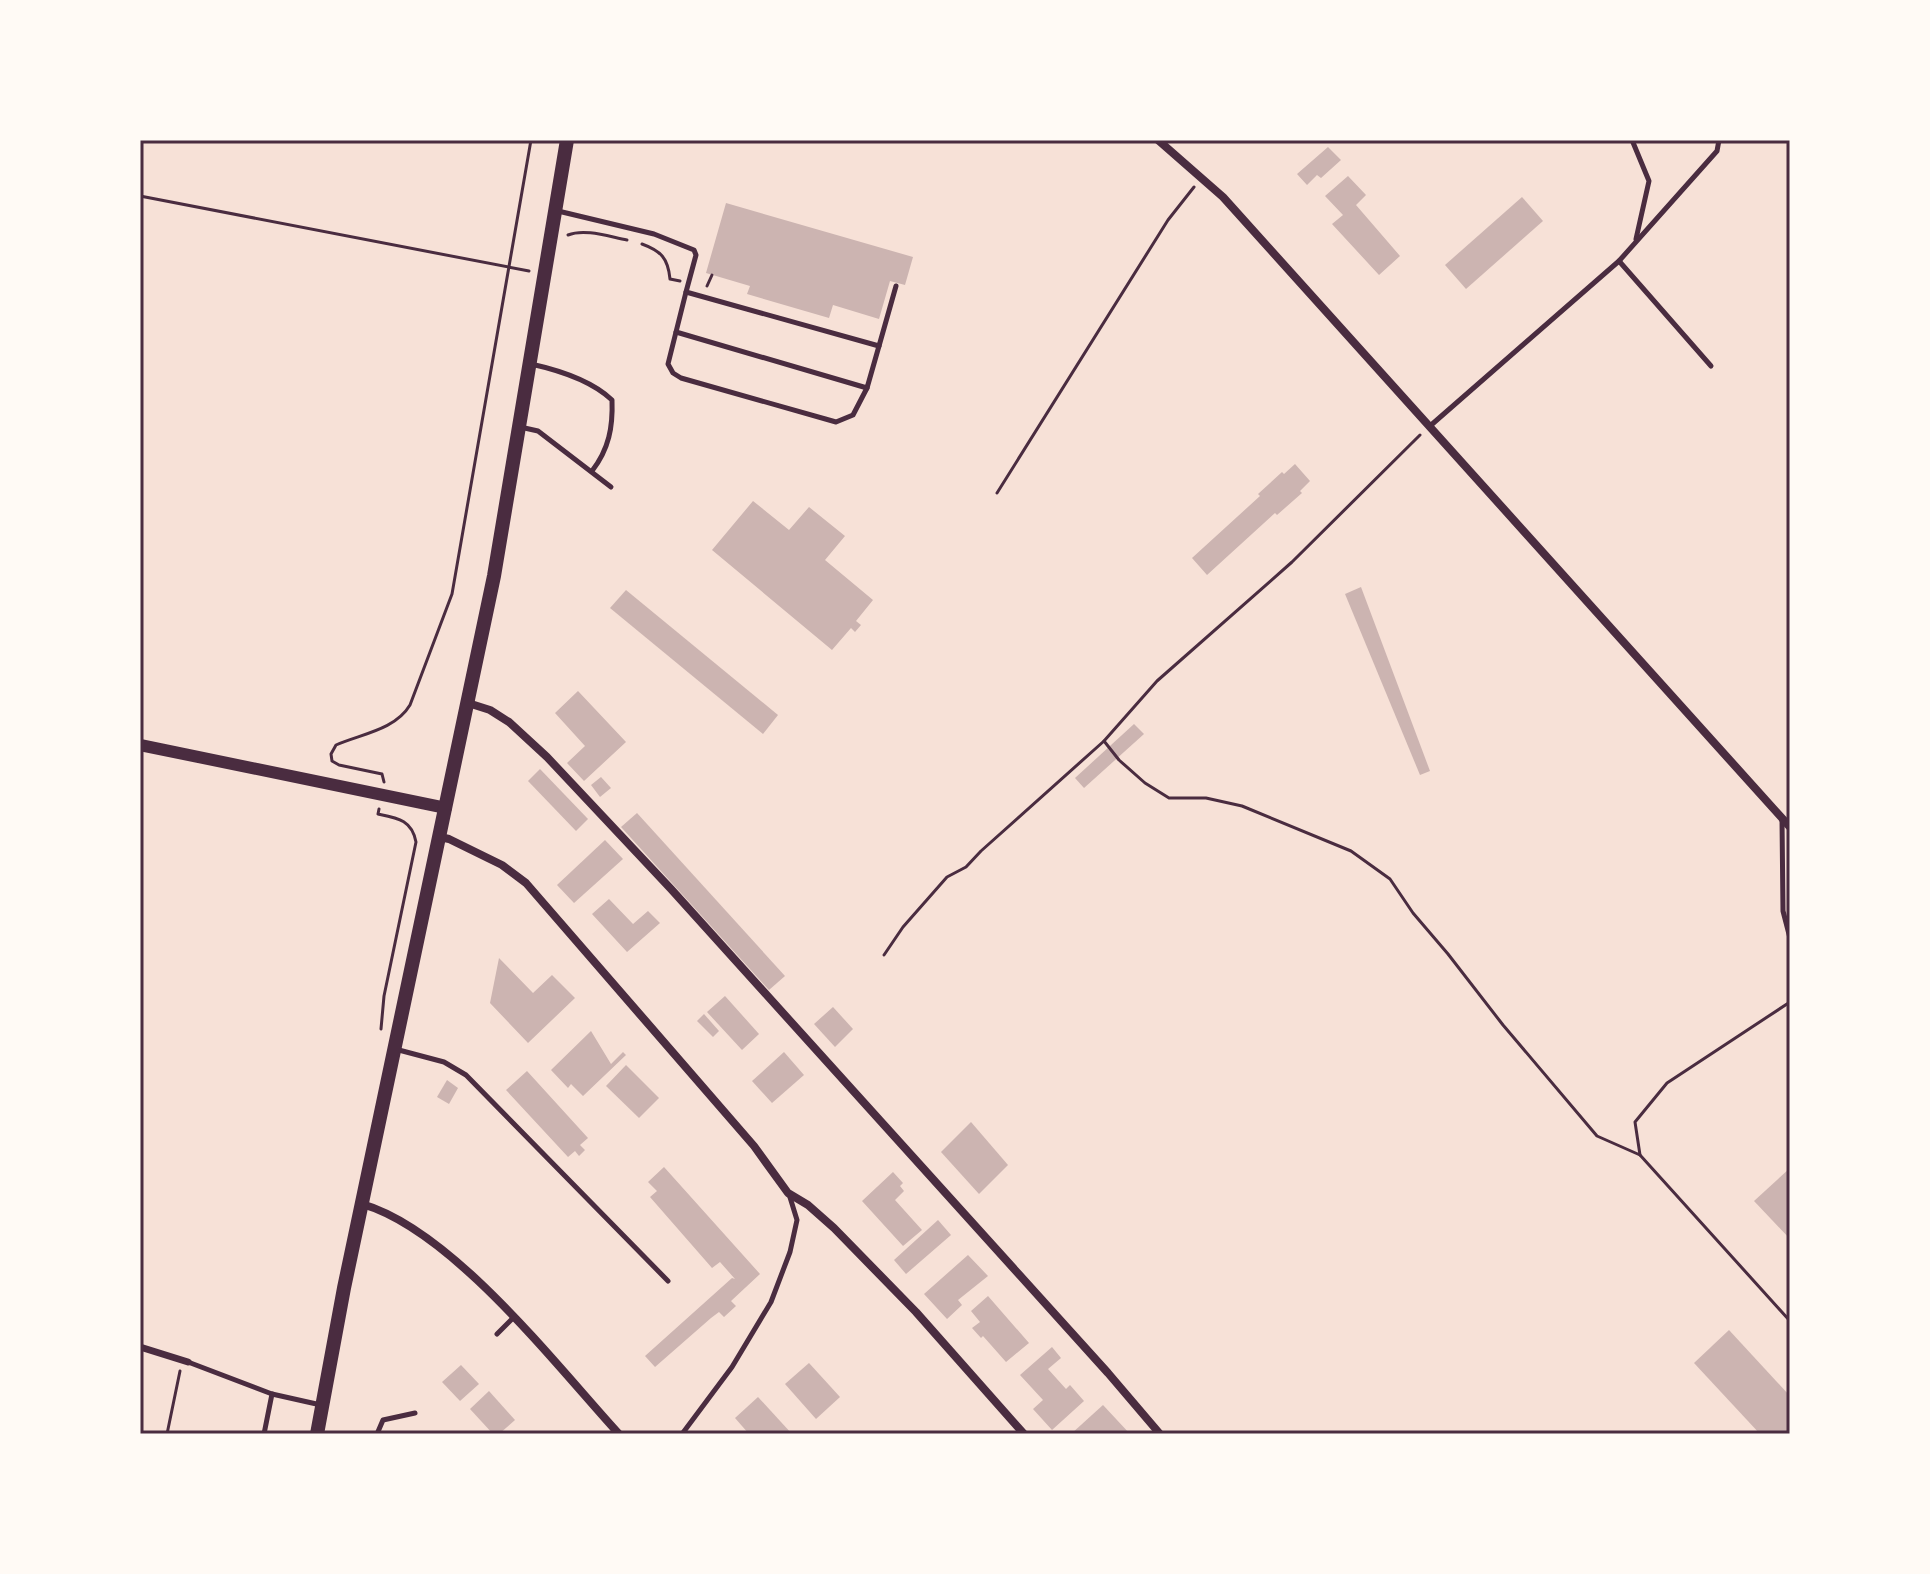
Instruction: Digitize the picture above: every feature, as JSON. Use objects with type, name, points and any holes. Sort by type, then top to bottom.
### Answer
[{"type":"main road","points":[[317,1434],[394,1048],[468,703],[519,427],[567,140]]},
{"type":"street","points":[[1158,140],[1223,197],[1790,827]]},
{"type":"street","points":[[468,703],[490,710],[509,722],[547,757],[671,889],[1160,1434]]},
{"type":"street","points":[[140,745],[446,808]]},
{"type":"street","points":[[440,837],[502,865],[526,883],[754,1146],[788,1193],[808,1205],[834,1228],[916,1312],[1024,1434]]},
{"type":"street","points":[[362,1204],[404,1221],[481,1285],[514,1317],[619,1434]]},
{"type":"street","points":[[140,1347],[185,1361]]},
{"type":"lane","points":[[1632,140],[1649,181],[1635,243]]},
{"type":"lane","points":[[1429,427],[1619,261],[1717,151],[1719,140]]},
{"type":"lane","points":[[554,211],[654,234],[694,250],[696,255],[668,364],[673,373],[681,378],[836,422],[853,415],[867,388],[896,286]]},
{"type":"lane","points":[[1619,261],[1711,366]]},
{"type":"lane","points":[[686,292],[879,346]]},
{"type":"lane","points":[[676,332],[867,388]]},
{"type":"lane","points":[[530,363],[600,388],[612,400],[613,426],[602,458],[592,471]]},
{"type":"lane","points":[[519,427],[538,431],[611,487]]},
{"type":"lane","points":[[1782,817],[1783,911],[1790,938]]},
{"type":"lane","points":[[394,1048],[444,1062],[466,1075],[668,1281]]},
{"type":"lane","points":[[682,1434],[732,1367],[771,1302],[790,1252],[797,1220],[788,1193]]},
{"type":"lane","points":[[497,1334],[514,1317]]},
{"type":"lane","points":[[185,1361],[272,1394],[322,1405]]},
{"type":"lane","points":[[264,1434],[272,1394]]},
{"type":"lane","points":[[377,1434],[383,1420],[415,1413]]},
{"type":"path","points":[[384,785],[382,774],[339,765],[332,761],[331,754],[336,745],[404,715],[452,594],[531,140]]},
{"type":"path","points":[[693,140],[712,140]]},
{"type":"path","points":[[997,493],[1168,220],[1201,178]]},
{"type":"path","points":[[140,196],[544,274]]},
{"type":"path","points":[[568,235],[589,234],[627,240]]},
{"type":"path","points":[[640,243],[659,251],[669,264],[670,279],[708,286],[712,275]]},
{"type":"path","points":[[884,955],[903,927],[947,877],[966,867],[1104,741],[1157,681],[1292,562],[1429,427]]},
{"type":"path","points":[[1104,741],[1119,760],[1145,783],[1169,798],[1206,798],[1242,806],[1351,851],[1390,879],[1413,913],[1503,1025],[1597,1136],[1640,1155],[1790,1321]]},
{"type":"path","points":[[380,803],[378,814],[404,820],[414,832],[416,842],[384,996],[382,1028]]},
{"type":"path","points":[[1640,1155],[1635,1122],[1667,1083],[1790,1002]]},
{"type":"path","points":[[167,1434],[185,1361]]},
{"type":"building","points":[[1328,147],[1341,160],[1321,178],[1317,175],[1307,185],[1297,174]]},
{"type":"building","points":[[1348,176],[1366,195],[1356,205],[1400,256],[1379,275],[1332,224],[1343,215],[1325,196]]},
{"type":"building","points":[[1522,197],[1543,221],[1466,289],[1445,265]]},
{"type":"building","points":[[726,203],[913,257],[905,285],[890,281],[879,319],[833,305],[829,318],[747,294],[750,286],[706,273]]},
{"type":"building","points":[[1295,464],[1310,481],[1300,491],[1302,493],[1277,515],[1275,513],[1207,575],[1192,558],[1282,472],[1284,474]]},
{"type":"building","points":[[753,501],[789,530],[809,507],[845,536],[825,560],[873,600],[856,621],[861,625],[855,632],[851,628],[832,650],[712,550]]},
{"type":"building","points":[[1361,587],[1430,771],[1420,775],[1345,594]]},
{"type":"building","points":[[626,590],[778,715],[763,734],[610,608]]},
{"type":"building","points":[[578,691],[626,742],[584,781],[567,763],[585,746],[555,713]]},
{"type":"building","points":[[1134,724],[1144,734],[1084,788],[1075,778]]},
{"type":"building","points":[[540,769],[588,819],[576,831],[528,781]]},
{"type":"building","points":[[601,777],[611,788],[600,797],[591,785]]},
{"type":"building","points":[[637,813],[785,976],[769,990],[621,827]]},
{"type":"building","points":[[605,840],[623,859],[574,903],[557,885]]},
{"type":"building","points":[[609,899],[633,924],[648,911],[660,923],[627,952],[592,914]]},
{"type":"building","points":[[499,958],[533,993],[552,975],[575,998],[528,1043],[490,1003]]},
{"type":"building","points":[[725,996],[759,1034],[742,1050],[707,1012]]},
{"type":"building","points":[[833,1007],[853,1029],[835,1047],[814,1024]]},
{"type":"building","points":[[704,1014],[719,1031],[713,1037],[697,1021]]},
{"type":"building","points":[[591,1031],[611,1064],[623,1052],[626,1055],[583,1096],[571,1084],[568,1088],[551,1070]]},
{"type":"building","points":[[784,1052],[804,1075],[772,1103],[752,1081]]},
{"type":"building","points":[[626,1065],[659,1098],[639,1118],[606,1086]]},
{"type":"building","points":[[527,1071],[588,1138],[580,1145],[585,1150],[579,1156],[575,1151],[568,1157],[506,1090]]},
{"type":"building","points":[[447,1080],[458,1088],[449,1104],[437,1097]]},
{"type":"building","points":[[971,1122],[1008,1165],[979,1194],[941,1152]]},
{"type":"building","points":[[664,1167],[760,1274],[731,1301],[736,1306],[724,1317],[719,1312],[655,1367],[645,1356],[732,1278],[735,1279],[720,1262],[712,1268],[650,1197],[657,1191],[648,1182]]},
{"type":"building","points":[[1790,1168],[1790,1239],[1754,1201]]},
{"type":"building","points":[[893,1172],[903,1183],[900,1186],[904,1191],[895,1200],[922,1230],[903,1246],[862,1201]]},
{"type":"building","points":[[938,1220],[951,1235],[906,1274],[894,1260]]},
{"type":"building","points":[[968,1255],[988,1276],[958,1300],[962,1305],[947,1319],[924,1294]]},
{"type":"building","points":[[988,1296],[1029,1343],[1006,1362],[972,1328],[980,1322],[971,1311]]},
{"type":"building","points":[[1729,1330],[1790,1396],[1790,1434],[1760,1434],[1694,1363]]},
{"type":"building","points":[[1052,1347],[1061,1358],[1048,1369],[1066,1389],[1070,1385],[1084,1401],[1052,1430],[1033,1409],[1043,1400],[1020,1375]]},
{"type":"building","points":[[809,1363],[840,1397],[816,1419],[785,1384]]},
{"type":"building","points":[[461,1365],[479,1384],[460,1401],[442,1382]]},
{"type":"building","points":[[489,1391],[515,1420],[499,1434],[493,1434],[470,1409]]},
{"type":"building","points":[[758,1397],[792,1434],[749,1434],[735,1418]]},
{"type":"building","points":[[1103,1405],[1130,1434],[1071,1434]]}]
